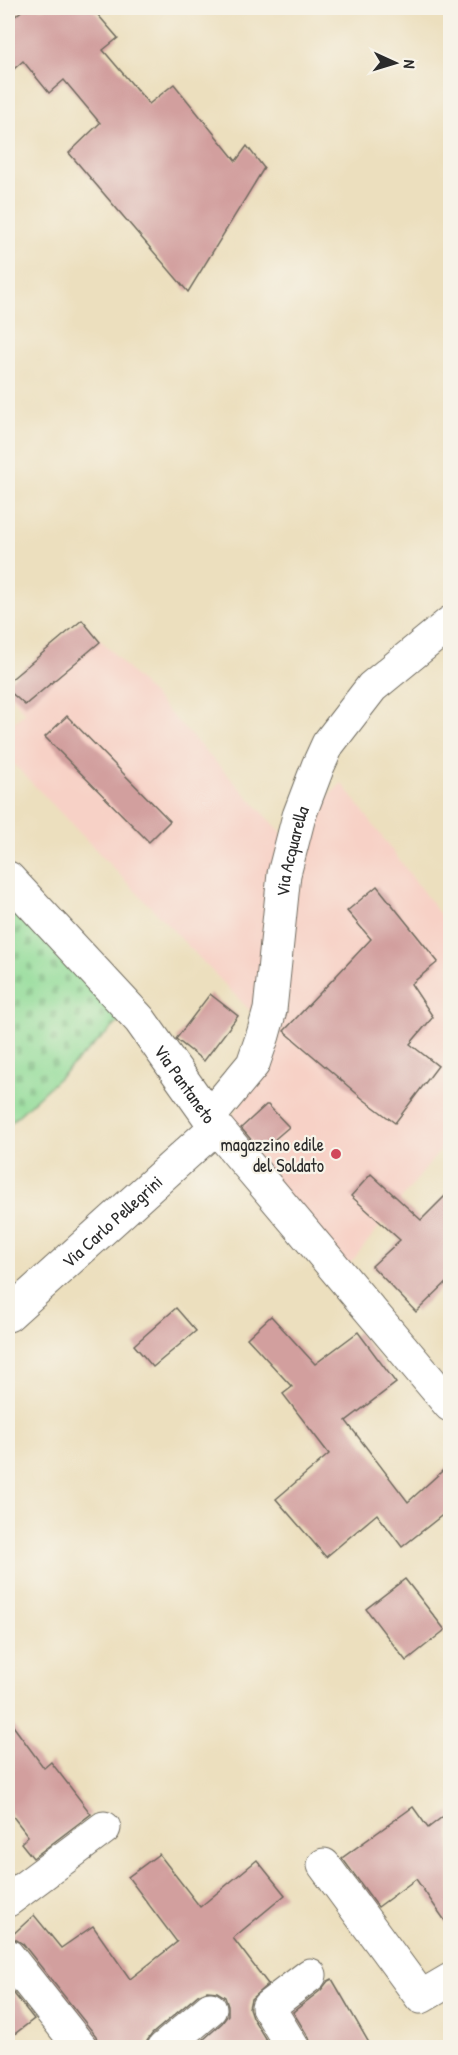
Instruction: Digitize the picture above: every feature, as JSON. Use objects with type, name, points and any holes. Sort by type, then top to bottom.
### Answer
[{"type":"street","name":"Via Acquarella","points":[[213,1122],[253,1064],[263,1035],[270,1010],[284,874],[299,816],[328,744],[372,687],[450,623]]},
{"type":"street","name":"Via Pantaneto","points":[[8,878],[140,1020],[213,1122],[450,1405]]},
{"type":"street","name":"Via Carlo Pellegrini","points":[[8,1315],[213,1122]]},
{"type":"street","points":[[8,1900],[104,1828]]},
{"type":"street","points":[[324,1865],[421,1997],[450,1980]]},
{"type":"street","points":[[8,1956],[81,2048]]},
{"type":"street","points":[[293,2048],[267,2007],[310,1975]]},
{"type":"street","points":[[164,2048],[210,2009]]},
{"type":"shaded area","points":[[82,620],[285,836],[342,783],[450,928],[450,1138],[345,1270],[229,1121],[268,1063],[278,1040],[8,758],[8,727],[25,713],[8,692],[8,682]]},
{"type":"green space","points":[[8,893],[122,1019],[8,1125]]},
{"type":"building","points":[[25,8],[92,8],[118,38],[103,50],[149,104],[174,84],[236,161],[247,146],[264,168],[188,292],[69,153],[100,123],[64,80],[49,93],[23,61],[8,74],[8,22]]},
{"type":"building","points":[[82,620],[100,642],[25,705],[8,690],[8,682]]},
{"type":"building","points":[[67,716],[170,821],[149,842],[45,737]]},
{"type":"building","points":[[377,886],[438,962],[411,984],[433,1017],[410,1044],[438,1066],[395,1123],[363,1099],[284,1031],[371,939],[347,911]]},
{"type":"building","points":[[210,994],[238,1016],[204,1061],[176,1039]]},
{"type":"building","points":[[266,1105],[289,1127],[261,1151],[241,1128]]},
{"type":"building","points":[[371,1174],[421,1220],[450,1191],[450,1279],[416,1312],[372,1266],[400,1240],[351,1196]]},
{"type":"building","points":[[176,1308],[196,1331],[153,1367],[134,1345]]},
{"type":"building","points":[[271,1316],[315,1364],[358,1332],[396,1383],[346,1421],[408,1502],[450,1464],[450,1509],[402,1547],[377,1514],[326,1557],[276,1499],[329,1454],[283,1394],[292,1387],[247,1338]]},
{"type":"building","points":[[405,1579],[445,1630],[406,1661],[366,1609]]},
{"type":"building","points":[[8,1719],[44,1768],[51,1762],[91,1814],[33,1858],[21,1843],[28,1836],[8,1810]]},
{"type":"building","points":[[413,1807],[428,1828],[450,1811],[450,1928],[416,1879],[378,1907],[342,1858]]},
{"type":"building","points":[[159,1854],[200,1907],[257,1860],[285,1895],[233,1938],[268,1984],[251,1999],[249,2008],[271,2048],[194,2048],[228,2015],[225,1997],[217,1992],[207,1991],[198,1995],[152,2034],[147,2041],[146,2048],[99,2048],[96,2036],[23,1944],[9,1938],[34,1915],[61,1948],[93,1926],[130,1979],[177,1942],[128,1877]]},
{"type":"building","points":[[332,1979],[372,2048],[312,2048],[309,2038],[293,2012]]},
{"type":"building","points":[[8,1986],[34,2019],[8,2039]]},
{"type":"place","name":"magazzino edile del Soldato","points":[[336,1154]]}]
